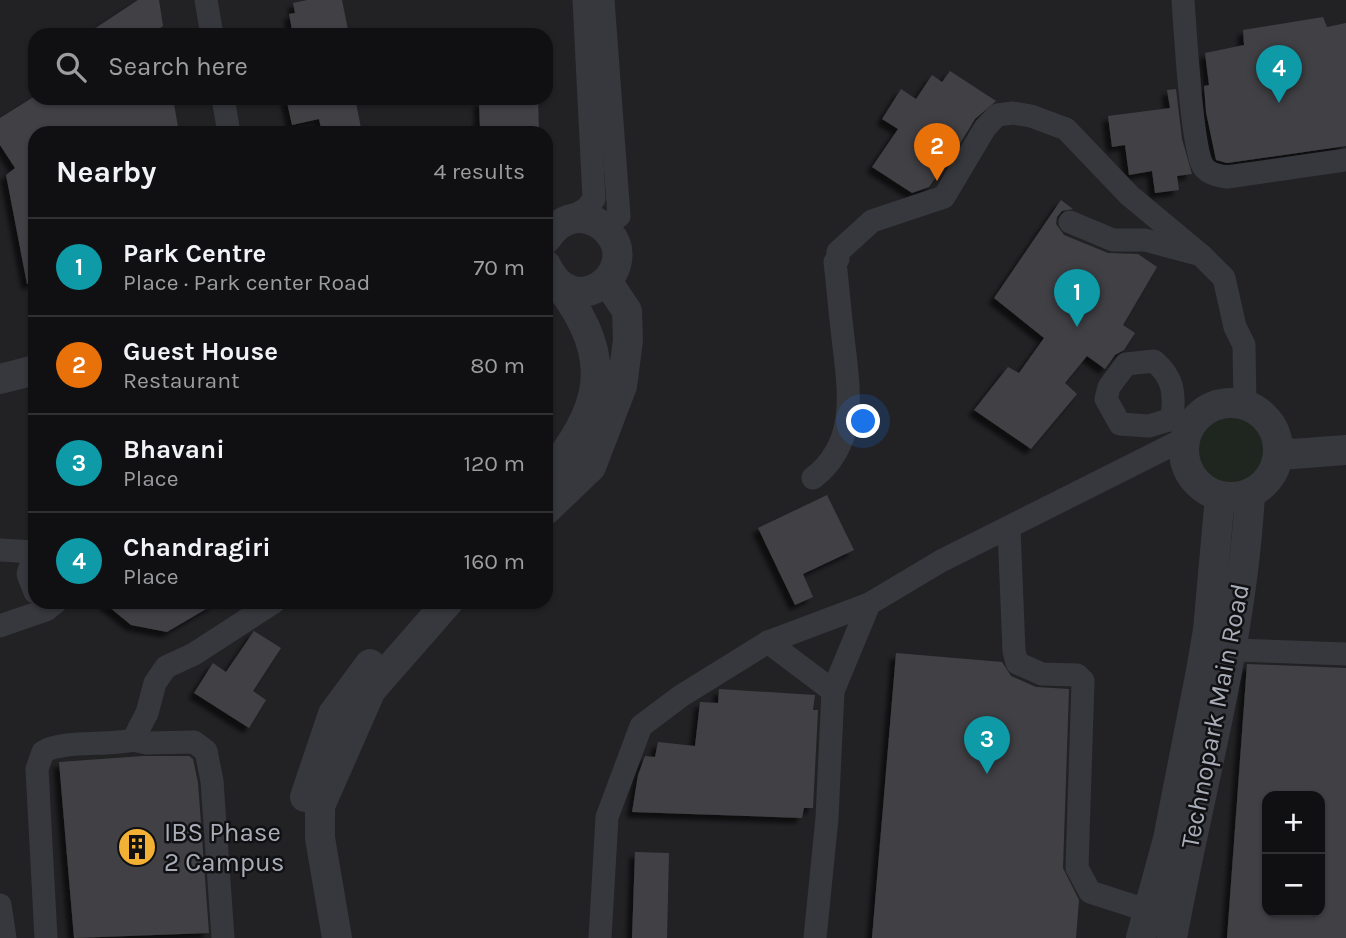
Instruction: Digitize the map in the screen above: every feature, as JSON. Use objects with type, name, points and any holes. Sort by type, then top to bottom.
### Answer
[{"type":"street","points":[[206,0],[211,28]]},
{"type":"street","points":[[553,233],[587,208],[594,199],[584,0]]},
{"type":"street","points":[[603,0],[619,216],[604,227]]},
{"type":"street","points":[[1183,0],[1195,127],[1203,166],[1214,175],[1227,177],[1346,160]]},
{"type":"street","points":[[224,105],[228,126]]},
{"type":"street","points":[[813,478],[835,457],[846,433],[850,401],[835,262],[838,252],[873,221],[944,197],[985,128],[997,115],[1013,113],[1031,116],[1066,129],[1129,195],[1201,255],[1224,278],[1235,327],[1244,345],[1245,405]]},
{"type":"street","points":[[553,233],[586,219],[604,227],[617,247],[614,271],[607,281],[590,291],[570,292],[553,277]]},
{"type":"street","points":[[1070,222],[1113,240],[1145,240],[1201,255]]},
{"type":"street","points":[[553,277],[583,320],[597,354],[593,400],[576,439],[553,468]]},
{"type":"street","points":[[553,503],[591,467],[622,386],[627,311],[607,281]]},
{"type":"street","points":[[0,365],[28,359]]},
{"type":"street","points":[[0,379],[28,372]]},
{"type":"street","points":[[600,938],[607,817],[641,726],[681,696],[768,642],[869,604],[941,561],[1009,529],[1182,429],[1213,406],[1229,402],[1245,405],[1266,418],[1273,428],[1279,452],[1272,474],[1250,493],[1220,496],[1195,481],[1185,463],[1182,429]]},
{"type":"street","points":[[1279,452],[1332,451]]},
{"type":"street","name":"Technopark Main Road","points":[[1172,938],[1211,761],[1235,631],[1250,493]]},
{"type":"street","name":"Technopark Main Road","points":[[1144,924],[1168,839],[1201,670],[1208,630],[1220,496]]},
{"type":"street","points":[[1009,529],[1014,651],[1017,663],[1042,674],[1077,676],[1083,681],[1077,840],[1077,868],[1080,879],[1090,892],[1144,924]]},
{"type":"street","points":[[0,550],[28,552]]},
{"type":"street","points":[[815,938],[827,818],[833,691],[869,604]]},
{"type":"street","points":[[0,626],[47,609]]},
{"type":"street","points":[[133,740],[147,713],[155,682],[166,667],[194,654],[263,609]]},
{"type":"street","points":[[321,938],[311,908],[300,812],[333,715],[349,690],[418,609]]},
{"type":"street","points":[[337,938],[320,838],[320,806],[371,690],[442,609]]},
{"type":"street","points":[[1235,631],[1236,650],[1346,654]]},
{"type":"street","points":[[768,642],[833,691]]},
{"type":"street","points":[[47,938],[38,808],[37,769],[40,758],[43,752],[54,747],[113,745],[133,740],[147,743],[194,742],[206,751],[212,781],[223,938]]},
{"type":"street","points":[[0,905],[5,938]]},
{"type":"shaded area","points":[[0,0],[1346,0],[1346,938],[0,938]]},
{"type":"shaded area","points":[[1231,413],[1245,416],[1258,424],[1266,437],[1269,451],[1266,465],[1258,478],[1245,486],[1231,489],[1217,486],[1204,478],[1196,465],[1193,451],[1196,437],[1204,424],[1217,416]]},
{"type":"building","points":[[138,0],[159,0],[163,26],[160,28],[96,28]]},
{"type":"building","points":[[307,0],[342,0],[348,28],[292,28],[289,14],[295,13],[293,3]]},
{"type":"building","points":[[1323,17],[1327,27],[1346,23],[1346,146],[1227,163],[1216,160],[1206,112],[1204,86],[1209,85],[1205,53],[1244,45],[1243,30]]},
{"type":"building","points":[[950,71],[996,101],[975,119],[942,173],[940,171],[929,187],[912,193],[872,167],[898,129],[882,119],[901,89],[916,99],[932,75],[942,82]]},
{"type":"building","points":[[1176,89],[1182,139],[1192,174],[1177,176],[1179,190],[1155,193],[1152,171],[1129,175],[1125,145],[1112,147],[1108,116],[1170,108],[1167,90]]},
{"type":"building","points":[[28,100],[28,105],[174,105],[178,126],[28,126],[27,284],[6,175],[15,168],[0,145],[0,118]]},
{"type":"building","points":[[288,105],[356,105],[361,126],[320,126],[319,119],[292,125]]},
{"type":"building","points":[[479,105],[538,105],[539,126],[480,126]]},
{"type":"building","points":[[1061,200],[1073,209],[1062,211],[1057,217],[1056,224],[1064,235],[1108,253],[1138,254],[1157,267],[1123,325],[1135,333],[1124,350],[1115,355],[1105,369],[1087,356],[1065,383],[1077,394],[1031,449],[974,410],[1008,367],[1019,373],[1044,338],[994,298]]},
{"type":"building","points":[[827,495],[854,550],[803,574],[813,597],[795,605],[758,528]]},
{"type":"building","points":[[112,609],[206,609],[167,632],[131,625]]},
{"type":"building","points":[[254,631],[281,648],[253,691],[266,700],[249,728],[194,693],[213,663],[226,672]]},
{"type":"building","points":[[896,653],[1002,662],[1011,676],[1036,687],[1069,689],[1063,868],[1079,900],[1076,938],[872,938]]},
{"type":"building","points":[[1247,664],[1346,668],[1346,938],[1227,938]]},
{"type":"building","points":[[719,689],[815,695],[813,710],[818,710],[813,808],[804,808],[802,818],[632,812],[638,775],[645,756],[655,757],[658,742],[695,746],[700,702],[718,703]]},
{"type":"building","name":"IBS Phase 2 Campus","points":[[143,756],[189,756],[193,759],[198,783],[209,933],[74,938],[59,762]]},
{"type":"building","points":[[635,852],[669,853],[667,938],[632,938]]},
{"type":"place","name":"Chandragiri","points":[[1279,103]]},
{"type":"place","name":"Guest House","points":[[937,181]]},
{"type":"place","name":"Park Centre","points":[[1077,327]]},
{"type":"place","name":"Bhavani","points":[[987,774]]},
{"type":"place","name":"IBS Phase 2 Campus","points":[[137,847]]}]
